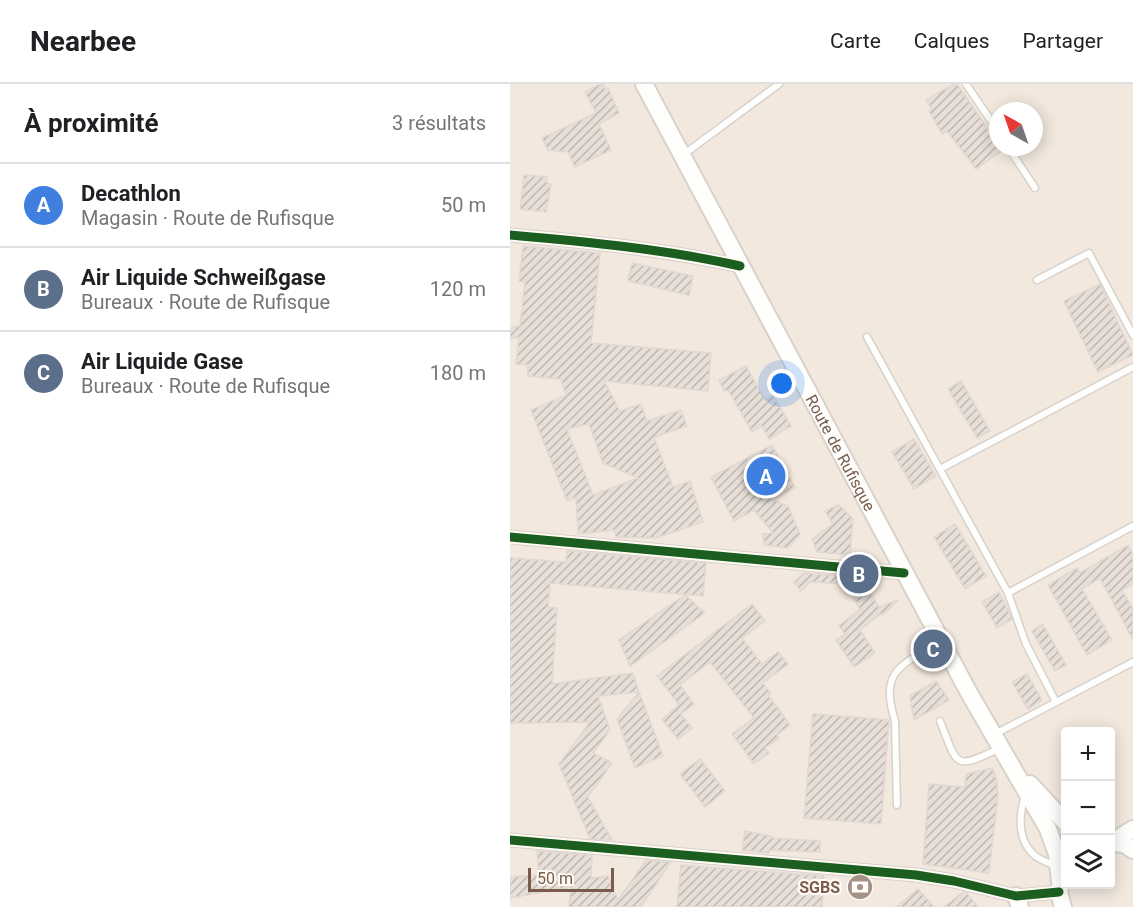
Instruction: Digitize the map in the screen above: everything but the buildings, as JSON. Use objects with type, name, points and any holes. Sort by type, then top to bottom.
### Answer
[{"type":"main road","name":"Route de Rufisque","points":[[644,84],[904,573],[1048,829],[1060,889]]},
{"type":"main road","name":"Route de Rufisque","points":[[1000,746],[1061,818]]},
{"type":"main road","points":[[1115,840],[1133,829]]},
{"type":"main road","points":[[1115,843],[1126,845],[1133,850]]},
{"type":"street","points":[[510,236],[602,243],[686,254],[740,266]]},
{"type":"street","points":[[510,537],[904,573]]},
{"type":"street","points":[[510,840],[916,875],[954,881],[1018,902],[1060,889]]},
{"type":"lane","points":[[682,156],[779,84]]},
{"type":"lane","points":[[966,84],[989,118]]},
{"type":"lane","points":[[1014,156],[1035,188]]},
{"type":"lane","points":[[1037,280],[1089,253],[1133,335]]},
{"type":"lane","points":[[867,337],[1008,593],[1026,644],[1056,702]]},
{"type":"lane","points":[[940,469],[1133,367]]},
{"type":"lane","points":[[1008,593],[1133,526]]},
{"type":"lane","points":[[897,805],[895,722],[891,709],[890,681],[893,674],[941,641]]},
{"type":"lane","points":[[940,721],[953,755],[958,760],[970,762],[1000,746],[1056,702],[1133,662]]},
{"type":"lane","points":[[1026,791],[1020,815],[1021,830],[1029,849],[1060,889]]},
{"type":"shaded area","points":[[510,84],[1133,84],[1133,907],[510,907]]},
{"type":"cycle path","points":[[510,235],[597,243],[740,266]]},
{"type":"cycle path","points":[[510,537],[904,573]]},
{"type":"cycle path","points":[[510,840],[916,875],[954,881],[1016,896],[1059,892]]},
{"type":"place","name":"Decathlon","points":[[766,476]]},
{"type":"place","name":"Air Liquide Schweißgase","points":[[859,574]]},
{"type":"place","name":"Air Liquide Gase","points":[[933,649]]},
{"type":"place","name":"SGBS","points":[[860,887]]}]
